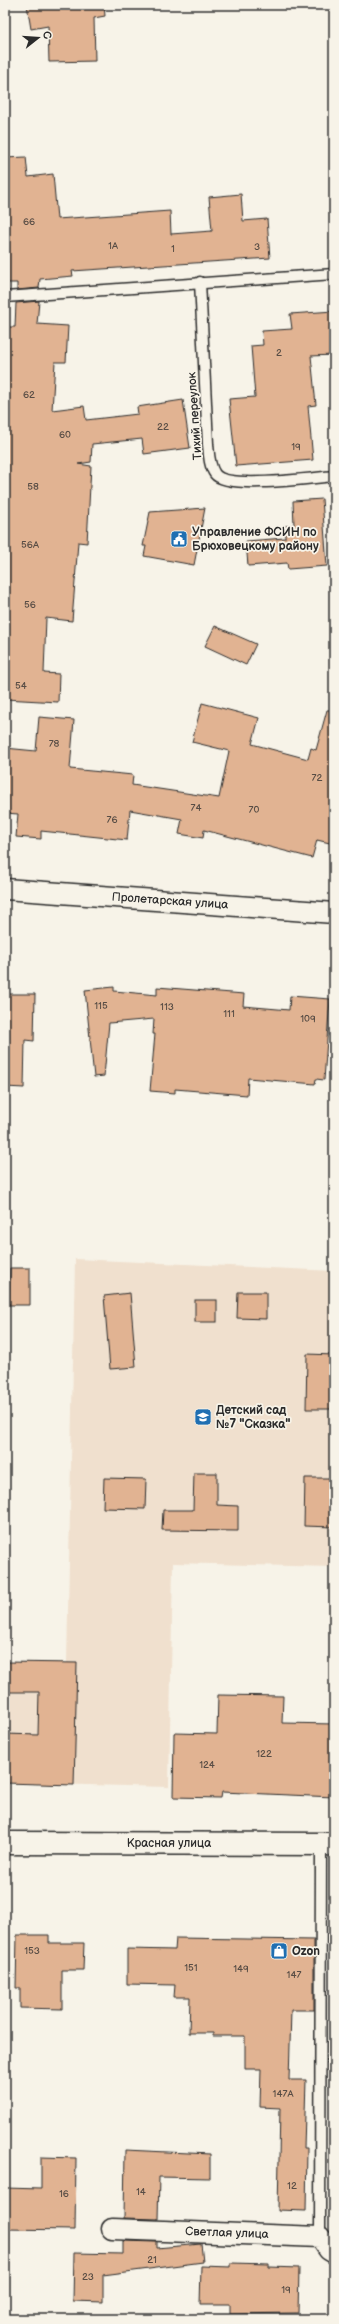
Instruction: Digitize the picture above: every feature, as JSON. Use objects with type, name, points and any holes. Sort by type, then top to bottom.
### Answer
[{"type":"street","name":"Пролетарская улица","points":[[5,889],[334,913]]},
{"type":"street","name":"Красная улица","points":[[5,1843],[328,1844]]},
{"type":"street","name":"Светлая улица","points":[[112,2229],[320,2237]]},
{"type":"street","points":[[320,2237],[329,2250],[334,2253]]},
{"type":"lane","points":[[5,297],[200,282],[334,274]]},
{"type":"lane","name":"Тихий переулок","points":[[200,282],[208,444],[211,467],[216,475],[221,479],[239,483],[334,476]]},
{"type":"lane","points":[[320,2237],[328,1844]]},
{"type":"shaded area","name":"Детский сад №7 \"Сказка\"","points":[[75,1259],[334,1271],[334,1567],[173,1563],[169,1787],[5,1783],[5,1662],[67,1663]]},
{"type":"building","points":[[27,5],[104,5],[105,16],[94,18],[95,61],[49,62],[48,26],[31,29]]},
{"type":"building","points":[[26,157],[28,177],[53,174],[57,219],[170,211],[171,234],[212,231],[209,197],[241,194],[243,221],[267,219],[270,258],[72,271],[73,276],[40,279],[39,288],[17,290],[17,283],[5,283],[5,158]]},
{"type":"building","points":[[39,301],[37,324],[68,326],[66,362],[55,362],[52,410],[84,406],[86,420],[138,414],[137,407],[183,400],[190,448],[144,454],[142,439],[92,444],[91,462],[78,464],[91,466],[87,543],[78,542],[72,621],[46,618],[44,673],[59,674],[58,702],[5,699],[5,327],[15,327],[16,303]]},
{"type":"building","points":[[334,311],[334,355],[311,356],[316,405],[308,406],[313,460],[236,466],[229,399],[255,397],[251,346],[263,345],[262,331],[292,329],[290,314]]},
{"type":"building","points":[[322,499],[327,566],[288,569],[287,563],[248,566],[246,541],[285,538],[285,526],[294,525],[293,501]]},
{"type":"building","points":[[205,508],[194,565],[144,556],[146,546],[143,546],[150,512]]},
{"type":"building","points":[[215,626],[256,644],[246,665],[205,646]]},
{"type":"building","points":[[202,703],[259,718],[252,744],[308,759],[311,748],[316,750],[327,710],[334,710],[334,844],[317,840],[312,858],[204,830],[203,838],[179,834],[182,819],[130,810],[127,840],[41,831],[41,839],[16,837],[18,814],[5,813],[5,748],[36,751],[39,717],[74,720],[70,769],[133,775],[132,785],[219,798],[229,751],[192,742]]},
{"type":"building","points":[[114,987],[114,991],[157,995],[157,987],[244,994],[243,1006],[289,1010],[290,996],[330,999],[324,1080],[316,1079],[315,1084],[248,1078],[247,1095],[175,1089],[175,1093],[150,1091],[155,1034],[153,1034],[154,1019],[109,1023],[104,1076],[94,1077],[85,990]]},
{"type":"building","points":[[5,994],[35,994],[34,1041],[25,1040],[24,1088],[5,1087]]},
{"type":"building","points":[[10,1268],[30,1268],[30,1305],[9,1305]]},
{"type":"building","points":[[238,1292],[266,1292],[266,1319],[237,1318]]},
{"type":"building","points":[[130,1293],[136,1367],[110,1369],[104,1296]]},
{"type":"building","points":[[195,1300],[217,1300],[217,1322],[195,1322]]},
{"type":"building","points":[[307,1354],[334,1355],[334,1409],[306,1409]]},
{"type":"building","points":[[194,1473],[217,1473],[217,1505],[238,1506],[238,1531],[162,1530],[163,1510],[193,1510]]},
{"type":"building","points":[[104,1478],[146,1479],[145,1509],[103,1508]]},
{"type":"building","points":[[305,1478],[334,1478],[334,1527],[304,1526]]},
{"type":"building","points":[[5,1662],[77,1663],[74,1785],[5,1783],[5,1734],[38,1735],[39,1692],[5,1692]]},
{"type":"building","points":[[218,1695],[283,1696],[282,1723],[334,1724],[334,1797],[222,1792],[221,1798],[173,1797],[174,1733],[217,1734]]},
{"type":"building","points":[[17,1935],[49,1935],[49,1943],[84,1943],[83,1970],[62,1970],[62,2009],[20,2008],[20,1988],[16,1988]]},
{"type":"building","points":[[176,1938],[314,1940],[314,2010],[291,2010],[289,2080],[306,2080],[304,2148],[307,2148],[306,2211],[278,2210],[280,2108],[260,2107],[261,2069],[245,2069],[245,2036],[213,2036],[213,2033],[189,2033],[190,1997],[174,1997],[175,1985],[127,1984],[127,1949],[175,1950]]},
{"type":"building","points":[[125,2150],[210,2154],[210,2178],[159,2177],[158,2219],[124,2218]]},
{"type":"building","points":[[41,2157],[76,2158],[75,2230],[5,2229],[5,2188],[41,2189]]},
{"type":"building","points":[[123,2241],[157,2242],[157,2248],[201,2244],[203,2262],[103,2275],[103,2302],[73,2301],[74,2253],[123,2254]]},
{"type":"building","points":[[231,2263],[269,2264],[269,2267],[299,2268],[298,2313],[230,2314],[230,2305],[200,2305],[201,2266],[231,2267]]},
{"type":"place","name":"Управление ФСИН по Брюховецкому району","points":[[179,539]]},
{"type":"place","name":"Детский сад №7 \"Сказка\"","points":[[203,1417]]},
{"type":"place","name":"Ozon","points":[[279,1951]]}]
